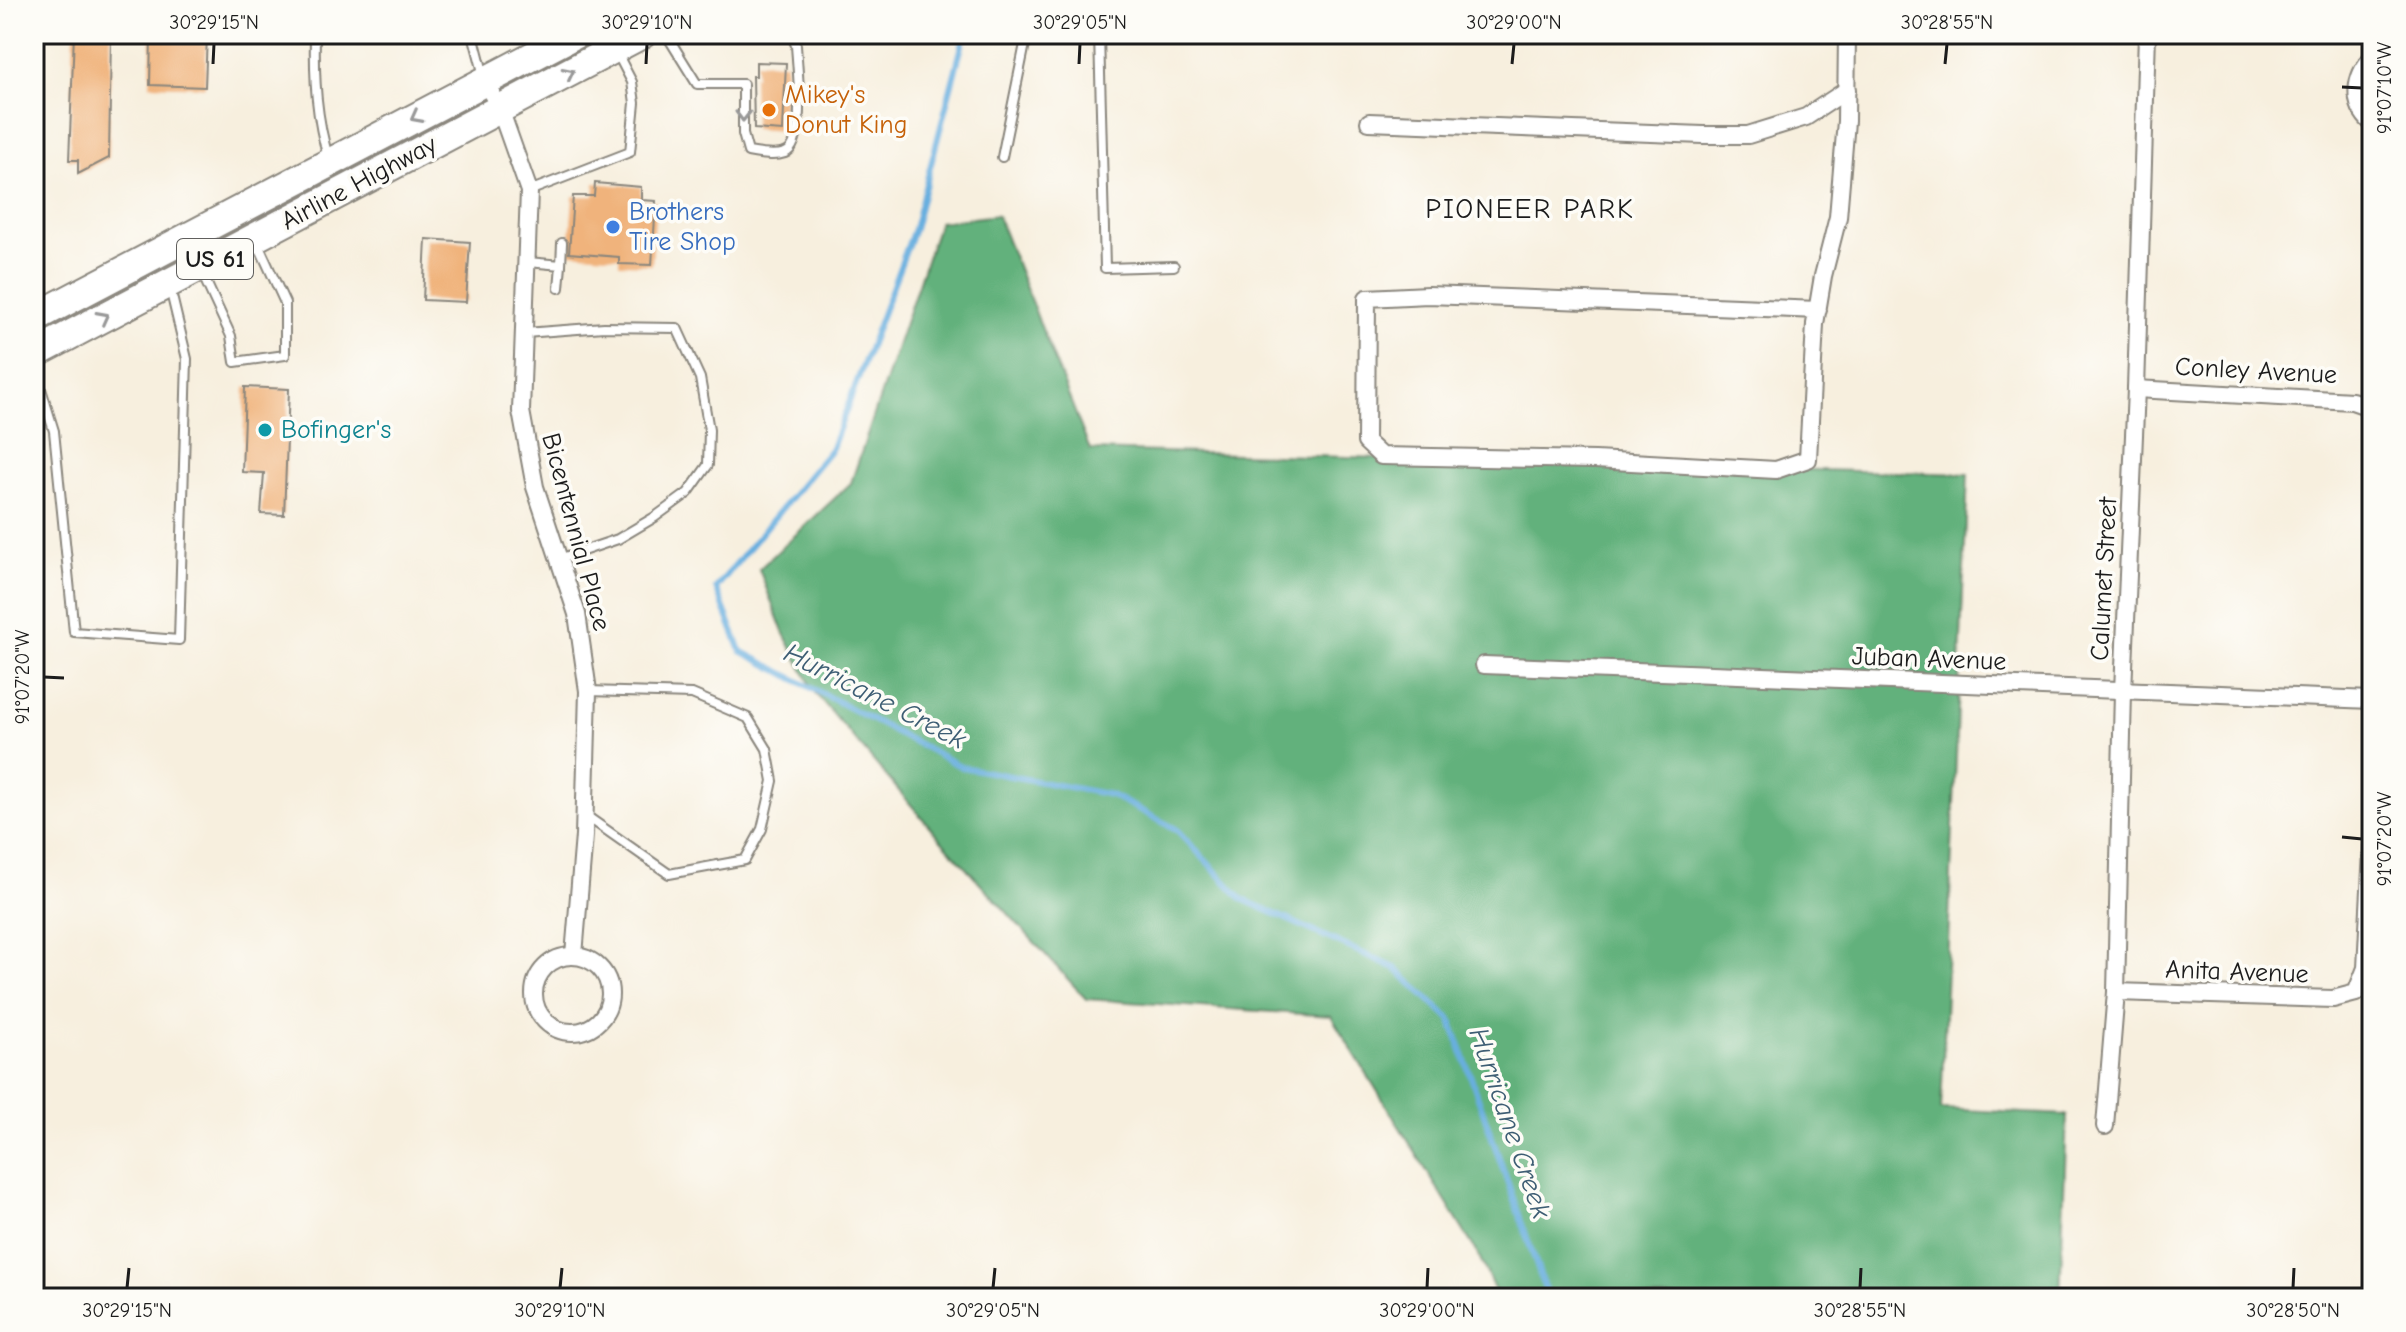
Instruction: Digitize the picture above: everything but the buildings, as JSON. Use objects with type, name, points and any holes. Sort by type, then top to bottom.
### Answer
[{"type":"highway","name":"Airline Highway","points":[[34,318],[575,34]]},
{"type":"highway","name":"Airline Highway","points":[[34,354],[633,38]]},
{"type":"highway","points":[[157,253],[169,283]]},
{"type":"street","points":[[1818,310],[1428,295],[1367,298],[1366,442],[1381,456],[1595,460],[1776,470],[1808,459],[1818,310],[1838,217],[1847,90],[1847,34]]},
{"type":"street","name":"Calumet Street","points":[[2105,1126],[2116,992],[2123,691],[2147,34]]},
{"type":"street","points":[[2372,58],[2361,73],[2357,89],[2359,106],[2372,123]]},
{"type":"street","name":"Bicentennial Place","points":[[485,81],[500,109],[529,191],[521,411],[535,487],[577,614],[588,691],[585,815],[574,955]]},
{"type":"street","points":[[1369,122],[1748,135],[1806,117],[1847,90]]},
{"type":"street","name":"Conley Avenue","points":[[2136,389],[2352,401],[2372,408]]},
{"type":"street","name":"Juban Avenue","points":[[1484,665],[2372,700]]},
{"type":"street","name":"Anita Avenue","points":[[2116,992],[2333,999],[2356,993],[2366,968],[2372,850]]},
{"type":"street","points":[[574,955],[589,959],[601,968],[611,996],[607,1010],[598,1023],[570,1033],[555,1029],[543,1020],[535,1007],[533,992],[537,977],[546,965],[559,957],[574,955]]},
{"type":"lane","points":[[315,34],[314,84],[329,163]]},
{"type":"lane","points":[[473,34],[485,81]]},
{"type":"lane","points":[[666,34],[697,84],[743,84],[743,134],[748,152],[766,155],[786,153],[793,147],[799,128],[796,45],[791,34]]},
{"type":"lane","points":[[1002,157],[1027,34]]},
{"type":"lane","points":[[1099,34],[1105,268],[1174,266]]},
{"type":"lane","points":[[529,191],[630,152],[634,92],[633,38]]},
{"type":"lane","points":[[199,267],[231,336],[235,362],[285,355],[285,303],[255,238]]},
{"type":"lane","points":[[559,288],[562,243]]},
{"type":"lane","points":[[528,262],[561,265]]},
{"type":"lane","points":[[34,366],[54,431],[74,632],[179,640],[187,359],[169,283]]},
{"type":"lane","points":[[525,333],[604,327],[677,328],[700,378],[709,430],[708,465],[688,493],[618,539],[559,559]]},
{"type":"lane","points":[[585,815],[642,858],[669,874],[701,869],[745,860],[762,829],[773,781],[767,749],[748,718],[692,694],[588,691]]},
{"type":"green space","points":[[997,215],[1090,450],[1968,474],[1941,1109],[2067,1115],[2060,1298],[1498,1298],[1478,1254],[1331,1016],[1086,999],[942,841],[815,693],[783,632],[759,569],[851,483],[939,222]]},
{"type":"waterway","name":"Hurricane Creek","points":[[965,34],[914,229],[832,448],[716,588],[741,651],[962,767],[1111,795],[1176,829],[1242,899],[1395,968],[1451,1020],[1548,1298]]},
{"type":"place","name":"Mikey's Donut King","points":[[769,110]]},
{"type":"place","name":"Brothers Tire Shop","points":[[613,227]]},
{"type":"place","name":"Bofinger's","points":[[265,430]]},
{"type":"district","name":"PIONEER PARK","points":[[1530,209]]}]
